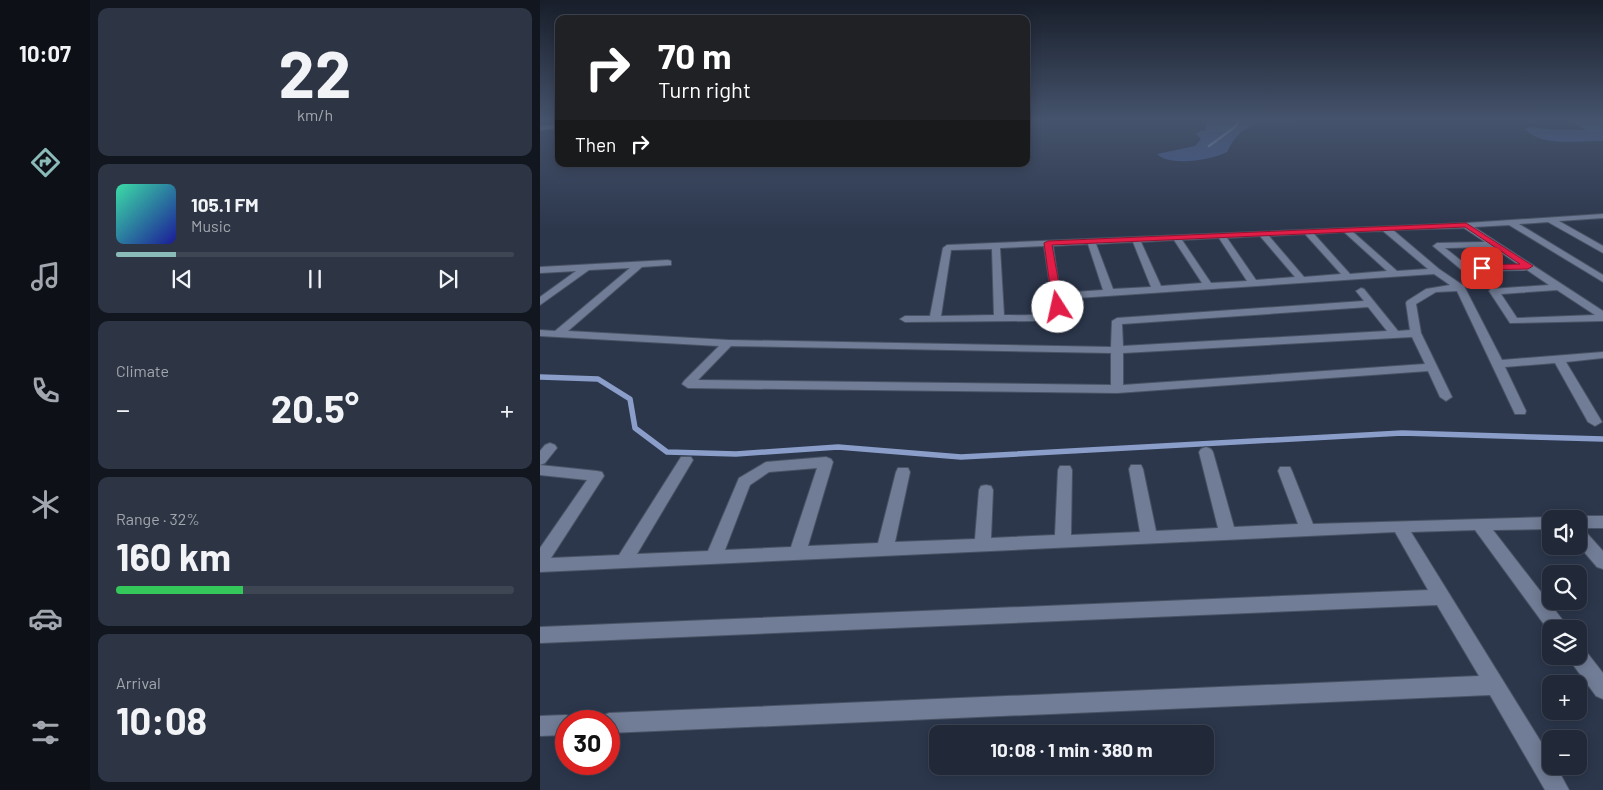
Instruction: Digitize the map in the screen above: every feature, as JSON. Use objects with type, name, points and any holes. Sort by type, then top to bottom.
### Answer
[{"type":"street","points":[[935,319],[947,248],[1466,225],[1603,216]]},
{"type":"street","points":[[1585,217],[1603,226]]},
{"type":"street","points":[[1549,219],[1603,250]]},
{"type":"street","points":[[1510,222],[1603,279]]},
{"type":"street","points":[[1466,225],[1603,317]]},
{"type":"street","points":[[1385,228],[1436,271],[1461,288],[1520,411]]},
{"type":"street","points":[[1346,230],[1395,274]]},
{"type":"street","points":[[1308,232],[1348,277]]},
{"type":"street","points":[[1263,234],[1302,280]]},
{"type":"street","points":[[1222,236],[1253,283]]},
{"type":"street","points":[[1177,238],[1208,286]]},
{"type":"street","points":[[1136,239],[1157,290]]},
{"type":"street","points":[[1091,241],[1109,293]]},
{"type":"street","points":[[905,319],[1045,316],[1058,307],[1048,243]]},
{"type":"street","points":[[1494,244],[1437,246],[1466,268],[1528,266]]},
{"type":"street","points":[[996,246],[999,318]]},
{"type":"street","points":[[540,270],[668,263]]},
{"type":"street","points":[[558,334],[639,265]]},
{"type":"street","points":[[540,302],[586,268]]},
{"type":"street","points":[[1056,296],[1436,271]]},
{"type":"street","points":[[1560,287],[1494,291],[1514,322],[1603,317]]},
{"type":"street","points":[[1446,397],[1416,333],[1411,303],[1423,292],[1434,288],[1461,288]]},
{"type":"street","points":[[1361,291],[1394,334]]},
{"type":"street","points":[[1117,389],[1117,321],[1371,304]]},
{"type":"street","points":[[540,333],[728,343],[1116,350],[1416,333]]},
{"type":"street","points":[[728,343],[688,384],[1117,389],[1432,367]]},
{"type":"street","points":[[1498,364],[1603,355]]},
{"type":"street","points":[[1559,359],[1595,422]]},
{"type":"street","points":[[540,460],[550,448]]},
{"type":"street","points":[[1206,452],[1228,534]]},
{"type":"street","points":[[623,562],[686,460]]},
{"type":"street","points":[[714,557],[744,482],[766,467],[826,462],[797,554]]},
{"type":"street","points":[[1136,469],[1149,538]]},
{"type":"street","points":[[540,470],[597,476],[540,561]]},
{"type":"street","points":[[1063,541],[1065,470]]},
{"type":"street","points":[[1285,471],[1308,530]]},
{"type":"street","points":[[884,549],[903,472]]},
{"type":"street","points":[[983,545],[986,490]]},
{"type":"street","points":[[1587,522],[1603,522]]},
{"type":"street","points":[[540,565],[1399,526],[1542,523]]},
{"type":"street","points":[[1480,525],[1551,620]]},
{"type":"street","points":[[1399,526],[1558,790]]},
{"type":"street","points":[[1587,544],[1603,562]]},
{"type":"street","points":[[540,635],[1442,597]]},
{"type":"street","points":[[1585,665],[1603,689]]},
{"type":"street","points":[[620,723],[1495,685]]},
{"type":"street","points":[[540,726],[555,725]]},
{"type":"shaded area","points":[[1160,156],[1217,156],[1191,161],[1163,158]]},
{"type":"waterway","points":[[540,377],[598,379],[630,399],[635,428],[667,452],[736,454],[838,447],[961,457],[1402,433],[1603,439]]},
{"type":"route","points":[[1058,307],[1048,243],[1466,225],[1528,266],[1482,268]]}]
